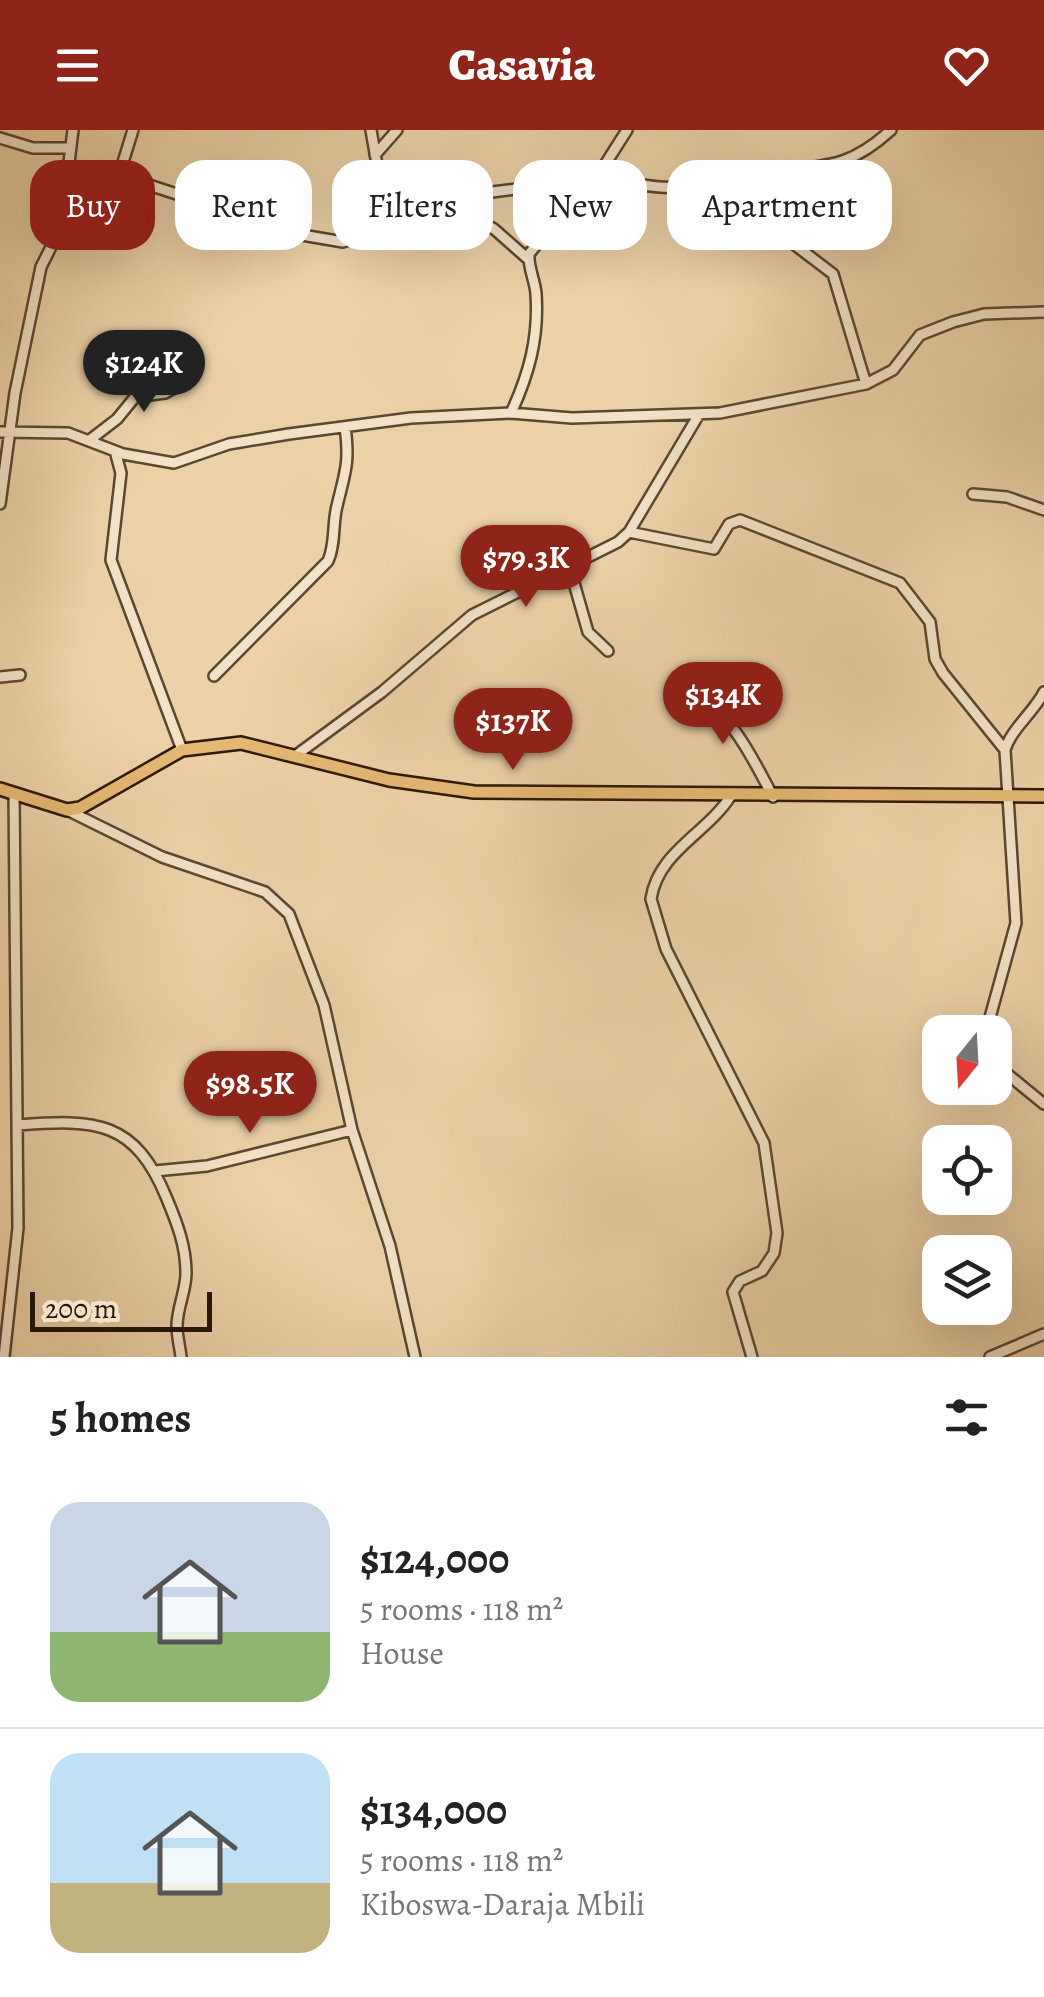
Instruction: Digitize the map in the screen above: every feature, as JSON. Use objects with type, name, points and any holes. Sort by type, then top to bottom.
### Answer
[{"type":"main road","points":[[0,789],[67,810],[109,795],[147,768],[182,750],[241,743],[389,780],[459,790],[773,798],[1044,796]]},
{"type":"street","points":[[67,160],[73,130]]},
{"type":"street","points":[[124,160],[133,130]]},
{"type":"street","points":[[372,130],[376,160]]},
{"type":"street","points":[[375,155],[396,130]]},
{"type":"street","points":[[608,160],[627,130]]},
{"type":"street","points":[[852,160],[891,130]]},
{"type":"street","points":[[0,138],[33,148],[68,148]]},
{"type":"street","points":[[155,187],[332,242]]},
{"type":"street","points":[[493,228],[528,259],[536,288],[536,334],[528,374],[511,413]]},
{"type":"street","points":[[0,504],[5,432],[41,267],[49,250]]},
{"type":"street","points":[[528,259],[532,250]]},
{"type":"street","points":[[802,250],[833,274],[866,384]]},
{"type":"street","points":[[5,432],[54,432],[91,438],[115,451],[174,463],[230,444],[411,418],[511,413],[572,418],[698,416],[866,384],[893,370],[929,330],[984,314],[1044,312]]},
{"type":"street","points":[[91,438],[117,420],[135,398],[165,393],[187,381]]},
{"type":"street","points":[[295,756],[382,692],[459,624],[570,568],[629,532],[698,416]]},
{"type":"street","points":[[214,676],[328,561],[334,546],[336,506],[350,462],[345,427]]},
{"type":"street","points":[[115,451],[122,473],[111,560],[182,750]]},
{"type":"street","points":[[973,494],[1007,497],[1044,510]]},
{"type":"street","points":[[629,532],[714,549],[730,524],[740,520],[900,583],[930,622],[936,659],[943,673],[1006,750]]},
{"type":"street","points":[[570,568],[588,632],[608,650]]},
{"type":"street","points":[[0,677],[20,675]]},
{"type":"street","points":[[684,684],[715,704],[731,724],[773,798]]},
{"type":"street","points":[[991,1015],[1016,923],[1006,750],[1010,736],[1034,711],[1044,692]]},
{"type":"street","points":[[4,1357],[18,1228],[14,794]]},
{"type":"street","points":[[730,797],[706,827],[669,856],[651,899],[666,949],[764,1143],[777,1233],[774,1253],[762,1271],[740,1282],[733,1292],[752,1357]]},
{"type":"street","points":[[67,810],[139,847],[265,892],[282,904],[295,926],[324,1004],[352,1130],[390,1246],[416,1357]]},
{"type":"street","points":[[1012,1078],[1044,1104]]},
{"type":"street","points":[[18,1125],[54,1122],[106,1129],[142,1149],[183,1239],[186,1284],[176,1324],[182,1357]]},
{"type":"street","points":[[155,1171],[207,1166],[352,1130]]},
{"type":"street","points":[[990,1357],[1044,1334]]}]
